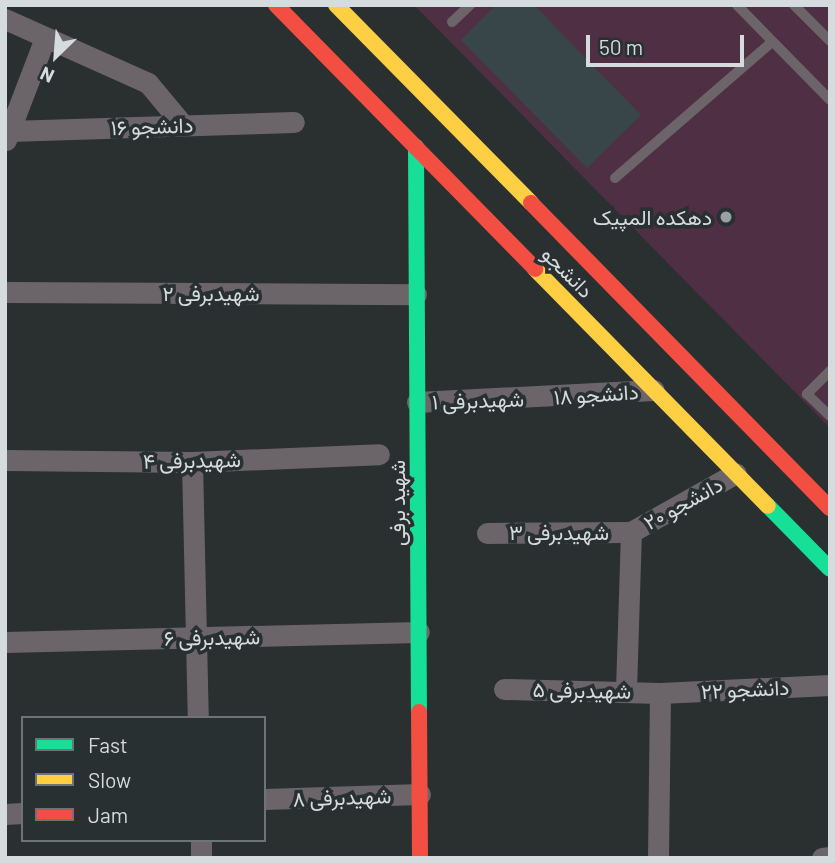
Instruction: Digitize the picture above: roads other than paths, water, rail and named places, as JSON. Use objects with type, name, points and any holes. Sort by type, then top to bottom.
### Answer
[{"type":"main road","name":"دانشجو","points":[[276,5],[830,569]]},
{"type":"main road","name":"دانشجو","points":[[336,5],[830,508]]},
{"type":"main road","name":"شهید برفی","points":[[415,147],[420,858]]},
{"type":"street","points":[[5,19],[148,83],[183,125]]},
{"type":"street","points":[[7,137],[45,38]]},
{"type":"street","name":"دانشجو ۱۶","points":[[7,137],[183,125],[294,122]]},
{"type":"street","name":"شهیدبرفی ۲","points":[[5,292],[416,294]]},
{"type":"street","name":"دانشجو ۱۸","points":[[538,397],[654,390]]},
{"type":"street","name":"شهیدبرفی ۱","points":[[417,402],[538,397]]},
{"type":"street","name":"شهیدبرفی ۴","points":[[5,460],[192,462],[379,454]]},
{"type":"street","points":[[192,462],[198,716]]},
{"type":"street","name":"دانشجو ۲۰","points":[[631,532],[736,473]]},
{"type":"street","points":[[626,690],[631,532]]},
{"type":"street","name":"شهیدبرفی ۳","points":[[487,533],[631,532]]},
{"type":"street","name":"شهیدبرفی ۶","points":[[5,642],[419,632]]},
{"type":"street","name":"دانشجو ۲۲","points":[[660,693],[830,685]]},
{"type":"street","name":"شهیدبرفی ۵","points":[[504,689],[626,690],[660,693]]},
{"type":"street","points":[[658,858],[660,693]]},
{"type":"street","name":"شهیدبرفی ۸","points":[[266,799],[420,794]]},
{"type":"street","points":[[822,858],[830,857]]},
{"type":"lane","points":[[452,22],[470,5]]},
{"type":"lane","points":[[737,5],[830,100]]},
{"type":"lane","points":[[794,5],[830,41]]},
{"type":"lane","points":[[615,178],[772,42]]},
{"type":"lane","points":[[830,371],[807,394],[830,416]]},
{"type":"place","name":"دهکده المپیک","points":[[726,217]]}]
